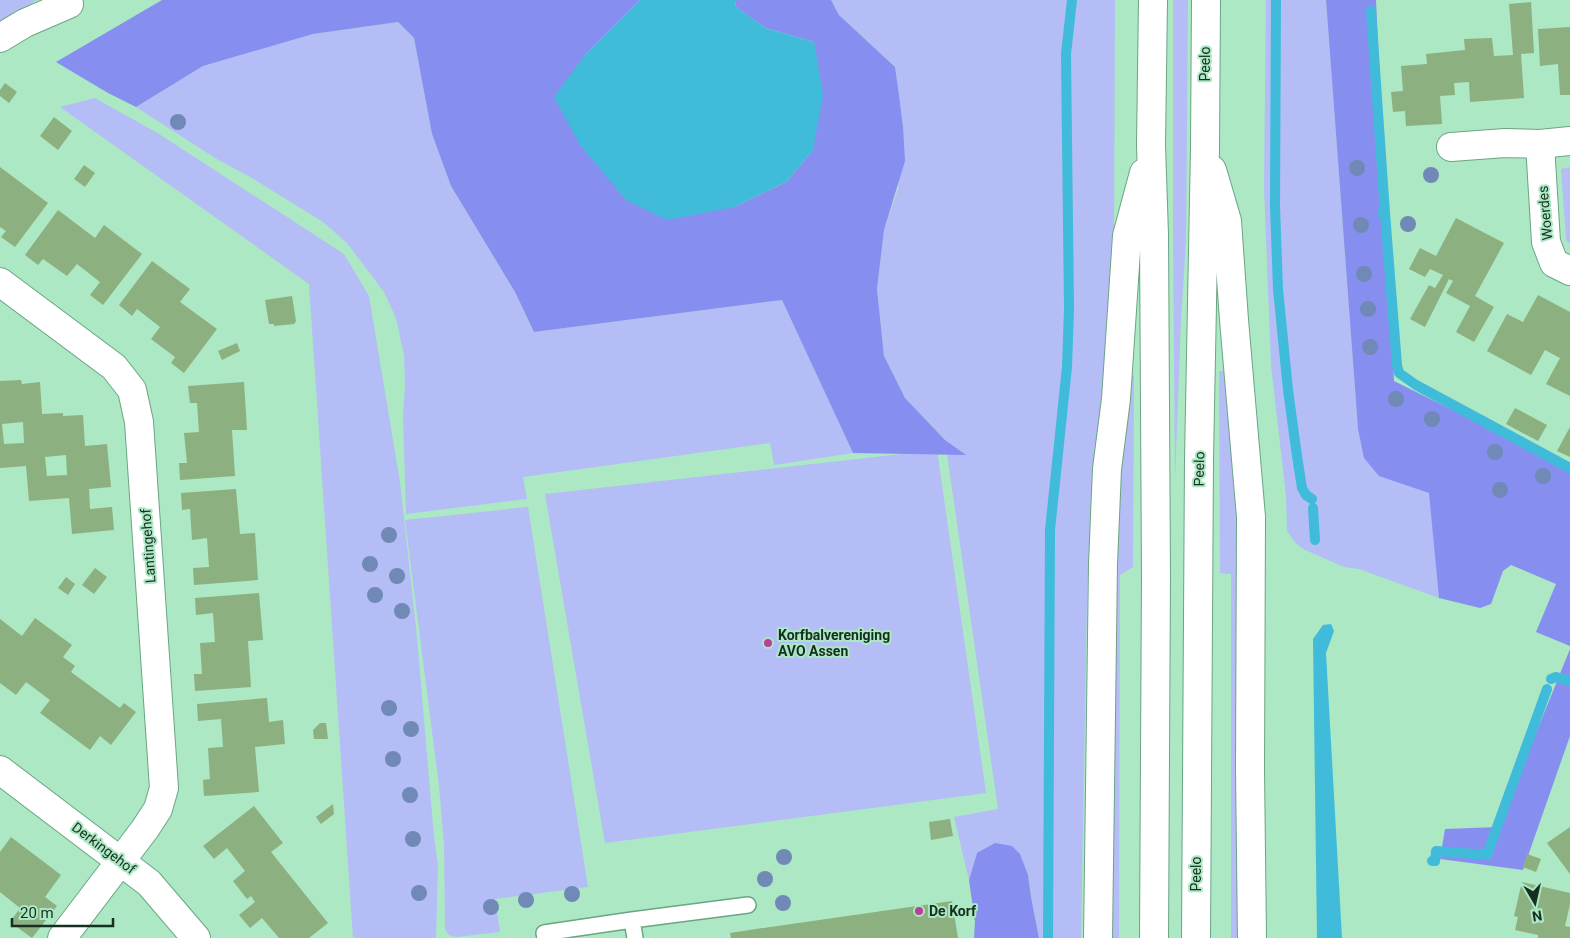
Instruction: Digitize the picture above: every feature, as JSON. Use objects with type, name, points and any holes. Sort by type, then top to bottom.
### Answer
[{"type":"main road","points":[[1153,0],[1152,144],[1156,422],[1154,938]]},
{"type":"main road","name":"Peelo","points":[[1196,938],[1199,469],[1206,0]]},
{"type":"main road","points":[[0,38],[25,23],[70,4]]},
{"type":"main road","points":[[1451,148],[1505,143],[1540,144],[1570,141]]},
{"type":"main road","points":[[1098,938],[1102,611],[1107,469],[1116,390],[1127,236],[1152,144]]},
{"type":"main road","name":"Woerdes","points":[[1540,144],[1546,242],[1554,263],[1570,271]]},
{"type":"main road","points":[[1205,148],[1227,221],[1251,517],[1250,769],[1252,938]]},
{"type":"main road","name":"Lantingehof","points":[[0,282],[114,367],[132,390],[140,422],[164,788],[158,809],[62,938]]},
{"type":"main road","name":"Derkingehof","points":[[0,770],[155,888],[196,938]]},
{"type":"lane","points":[[545,938],[544,933],[748,905]]},
{"type":"lane","points":[[632,920],[635,938]]},
{"type":"shaded area","points":[[0,0],[36,0],[0,24]]},
{"type":"shaded area","points":[[162,0],[640,0],[585,55],[734,207],[786,182],[813,150],[814,42],[765,28],[736,7],[735,0],[831,0],[839,15],[895,67],[903,127],[905,161],[884,230],[877,289],[884,356],[905,398],[945,440],[966,455],[853,453],[782,300],[534,332],[515,292],[451,186],[432,134],[414,38],[398,22],[313,34],[203,66],[136,107],[108,93],[56,62]]},
{"type":"shaded area","points":[[640,0],[735,0],[736,7],[765,28],[814,42],[823,95],[813,150],[786,182],[734,207],[667,220],[626,200],[580,145],[554,97],[585,55]]},
{"type":"shaded area","points":[[831,0],[1115,0],[1114,234],[1111,306],[1091,496],[1087,597],[1081,938],[1039,938],[1028,875],[977,853],[969,880],[954,817],[998,809],[945,440],[905,398],[884,356],[877,289],[884,230],[898,189],[903,127],[895,67],[839,15]]},
{"type":"shaded area","points":[[1173,0],[1188,0],[1186,242],[1175,481],[1173,235]]},
{"type":"shaded area","points":[[1266,0],[1326,0],[1358,429],[1411,485],[1430,493],[1439,598],[1359,569],[1344,567],[1303,549],[1287,531],[1286,496],[1271,365],[1264,186]]},
{"type":"shaded area","points":[[1326,0],[1376,0],[1394,381],[1570,468],[1570,646],[1536,632],[1556,584],[1511,565],[1503,571],[1491,604],[1480,608],[1439,598],[1429,493],[1379,476],[1364,458],[1358,429]]},
{"type":"shaded area","points":[[398,22],[414,38],[432,134],[451,186],[515,292],[534,332],[782,300],[853,453],[774,465],[770,443],[523,477],[527,499],[406,514],[403,416],[405,386],[404,355],[396,318],[384,292],[347,243],[323,222],[252,178],[215,158],[136,107],[203,66],[313,34]]},
{"type":"shaded area","points":[[95,98],[159,134],[344,254],[369,296],[400,482],[417,637],[438,865],[436,938],[353,938],[309,284],[60,107]]},
{"type":"shaded area","points":[[1570,167],[1570,244],[1566,240],[1561,169]]},
{"type":"shaded area","points":[[1219,371],[1228,371],[1237,446],[1243,938],[1231,938],[1231,574],[1220,573]]},
{"type":"shaded area","points":[[1128,373],[1134,375],[1133,567],[1120,575],[1119,938],[1108,938],[1111,552]]},
{"type":"shaded area","name":"Korfbalvereniging AVO Assen","points":[[937,450],[986,793],[605,843],[545,494]]},
{"type":"shaded area","points":[[528,507],[588,887],[495,899],[500,932],[456,937],[449,935],[445,929],[444,844],[439,786],[405,520]]},
{"type":"shaded area","points":[[1331,624],[1334,631],[1326,653],[1342,938],[1317,938],[1313,639],[1323,625]]},
{"type":"shaded area","points":[[1570,649],[1570,736],[1523,870],[1440,859],[1445,829],[1498,827]]},
{"type":"shaded area","points":[[995,843],[1012,846],[1020,854],[1028,875],[1039,938],[974,938],[975,922],[969,880],[977,853]]},
{"type":"building","points":[[1531,2],[1534,53],[1521,54],[1524,98],[1470,102],[1469,82],[1454,83],[1455,95],[1440,96],[1442,124],[1406,126],[1405,111],[1393,112],[1391,92],[1403,91],[1401,66],[1427,64],[1426,54],[1465,50],[1464,39],[1492,38],[1494,56],[1513,55],[1509,4]]},
{"type":"building","points":[[1570,27],[1570,95],[1560,95],[1558,64],[1540,66],[1538,29]]},
{"type":"building","points":[[5,83],[17,92],[9,103],[0,96],[0,90]]},
{"type":"building","points":[[54,117],[72,131],[58,150],[40,136]]},
{"type":"building","points":[[84,165],[95,173],[85,187],[74,179]]},
{"type":"building","points":[[0,167],[48,203],[15,247],[1,237],[6,231],[0,227]]},
{"type":"building","points":[[58,210],[95,238],[104,225],[142,254],[103,305],[90,295],[100,282],[77,264],[67,276],[43,259],[38,265],[25,255]]},
{"type":"building","points":[[1456,218],[1504,243],[1475,296],[1494,307],[1474,342],[1456,332],[1470,306],[1446,293],[1453,281],[1449,279],[1425,327],[1410,319],[1429,285],[1435,288],[1443,275],[1430,269],[1425,277],[1409,269],[1420,248],[1436,256]]},
{"type":"building","points":[[152,261],[190,289],[180,302],[217,329],[184,373],[171,363],[175,357],[151,339],[160,327],[137,309],[132,316],[119,305]]},
{"type":"building","points":[[1538,295],[1570,312],[1570,396],[1546,384],[1560,358],[1545,350],[1531,375],[1487,351],[1507,314],[1523,322]]},
{"type":"building","points":[[292,296],[296,321],[294,324],[274,326],[274,324],[269,324],[265,300]]},
{"type":"building","points":[[237,343],[240,351],[222,360],[218,351]]},
{"type":"building","points":[[21,380],[22,384],[40,382],[42,414],[63,413],[63,416],[83,415],[85,446],[107,444],[111,487],[89,489],[90,509],[112,507],[114,530],[72,534],[69,498],[29,501],[26,466],[0,468],[0,381]],"holes":[[[23,422],[24,443],[4,444],[2,424]],[[66,455],[67,475],[47,476],[45,457]]]},
{"type":"building","points":[[244,382],[247,430],[232,430],[235,476],[180,480],[179,463],[187,463],[184,433],[199,432],[197,403],[190,403],[188,386]]},
{"type":"building","points":[[1515,408],[1547,425],[1538,441],[1506,424]]},
{"type":"building","points":[[1570,427],[1570,457],[1557,451]]},
{"type":"building","points":[[236,489],[240,534],[255,533],[258,580],[194,585],[193,568],[209,567],[207,538],[192,540],[190,509],[182,510],[181,493]]},
{"type":"building","points":[[95,568],[107,577],[94,594],[82,585]]},
{"type":"building","points":[[66,577],[75,584],[68,595],[58,588]]},
{"type":"building","points":[[259,593],[263,640],[248,641],[251,687],[195,691],[194,674],[202,674],[200,643],[215,642],[213,613],[196,615],[195,598]]},
{"type":"building","points":[[35,618],[72,645],[63,657],[75,666],[71,672],[120,708],[124,703],[136,712],[111,745],[100,736],[90,750],[40,713],[50,700],[26,682],[16,695],[0,683],[0,619],[22,636]]},
{"type":"building","points":[[267,698],[269,722],[283,720],[285,744],[255,747],[259,792],[204,796],[203,780],[210,779],[208,748],[223,747],[221,719],[198,721],[197,704]]},
{"type":"building","points":[[320,723],[326,723],[328,739],[314,739],[313,730]]},
{"type":"building","points":[[333,804],[334,814],[321,824],[316,817]]},
{"type":"building","points":[[254,806],[283,843],[271,852],[328,923],[309,938],[279,938],[262,918],[250,928],[239,915],[255,902],[251,896],[247,899],[233,881],[245,871],[227,848],[214,859],[203,846]]},
{"type":"building","points":[[950,819],[953,836],[931,840],[929,822]]},
{"type":"building","points":[[1570,827],[1570,874],[1547,843]]},
{"type":"building","points":[[11,837],[61,875],[45,897],[57,906],[32,938],[10,922],[20,908],[0,892],[0,852]]},
{"type":"building","points":[[1527,854],[1541,859],[1536,872],[1523,867]]},
{"type":"building","points":[[1522,882],[1570,893],[1570,904],[1565,926],[1570,927],[1570,938],[1538,938],[1538,935],[1515,930],[1518,917],[1514,916]]},
{"type":"building","name":"De Korf","points":[[952,901],[958,938],[731,938],[730,933],[756,929]]},
{"type":"waterway","points":[[1048,938],[1050,530],[1067,367],[1069,308],[1066,54],[1072,0]]},
{"type":"waterway","points":[[1276,0],[1275,206],[1278,289],[1288,390],[1302,488],[1306,495],[1312,499]]},
{"type":"waterway","points":[[1371,11],[1385,213]]},
{"type":"waterway","points":[[1382,213],[1385,213],[1399,373],[1416,385],[1570,468]]},
{"type":"waterway","points":[[1313,508],[1315,540]]},
{"type":"waterway","points":[[1551,679],[1556,677],[1570,681]]},
{"type":"waterway","points":[[1432,861],[1435,861],[1436,851],[1487,855],[1547,689]]},
{"type":"place","name":"Korfbalvereniging AVO Assen","points":[[768,643]]},
{"type":"place","name":"De Korf","points":[[919,911]]}]
